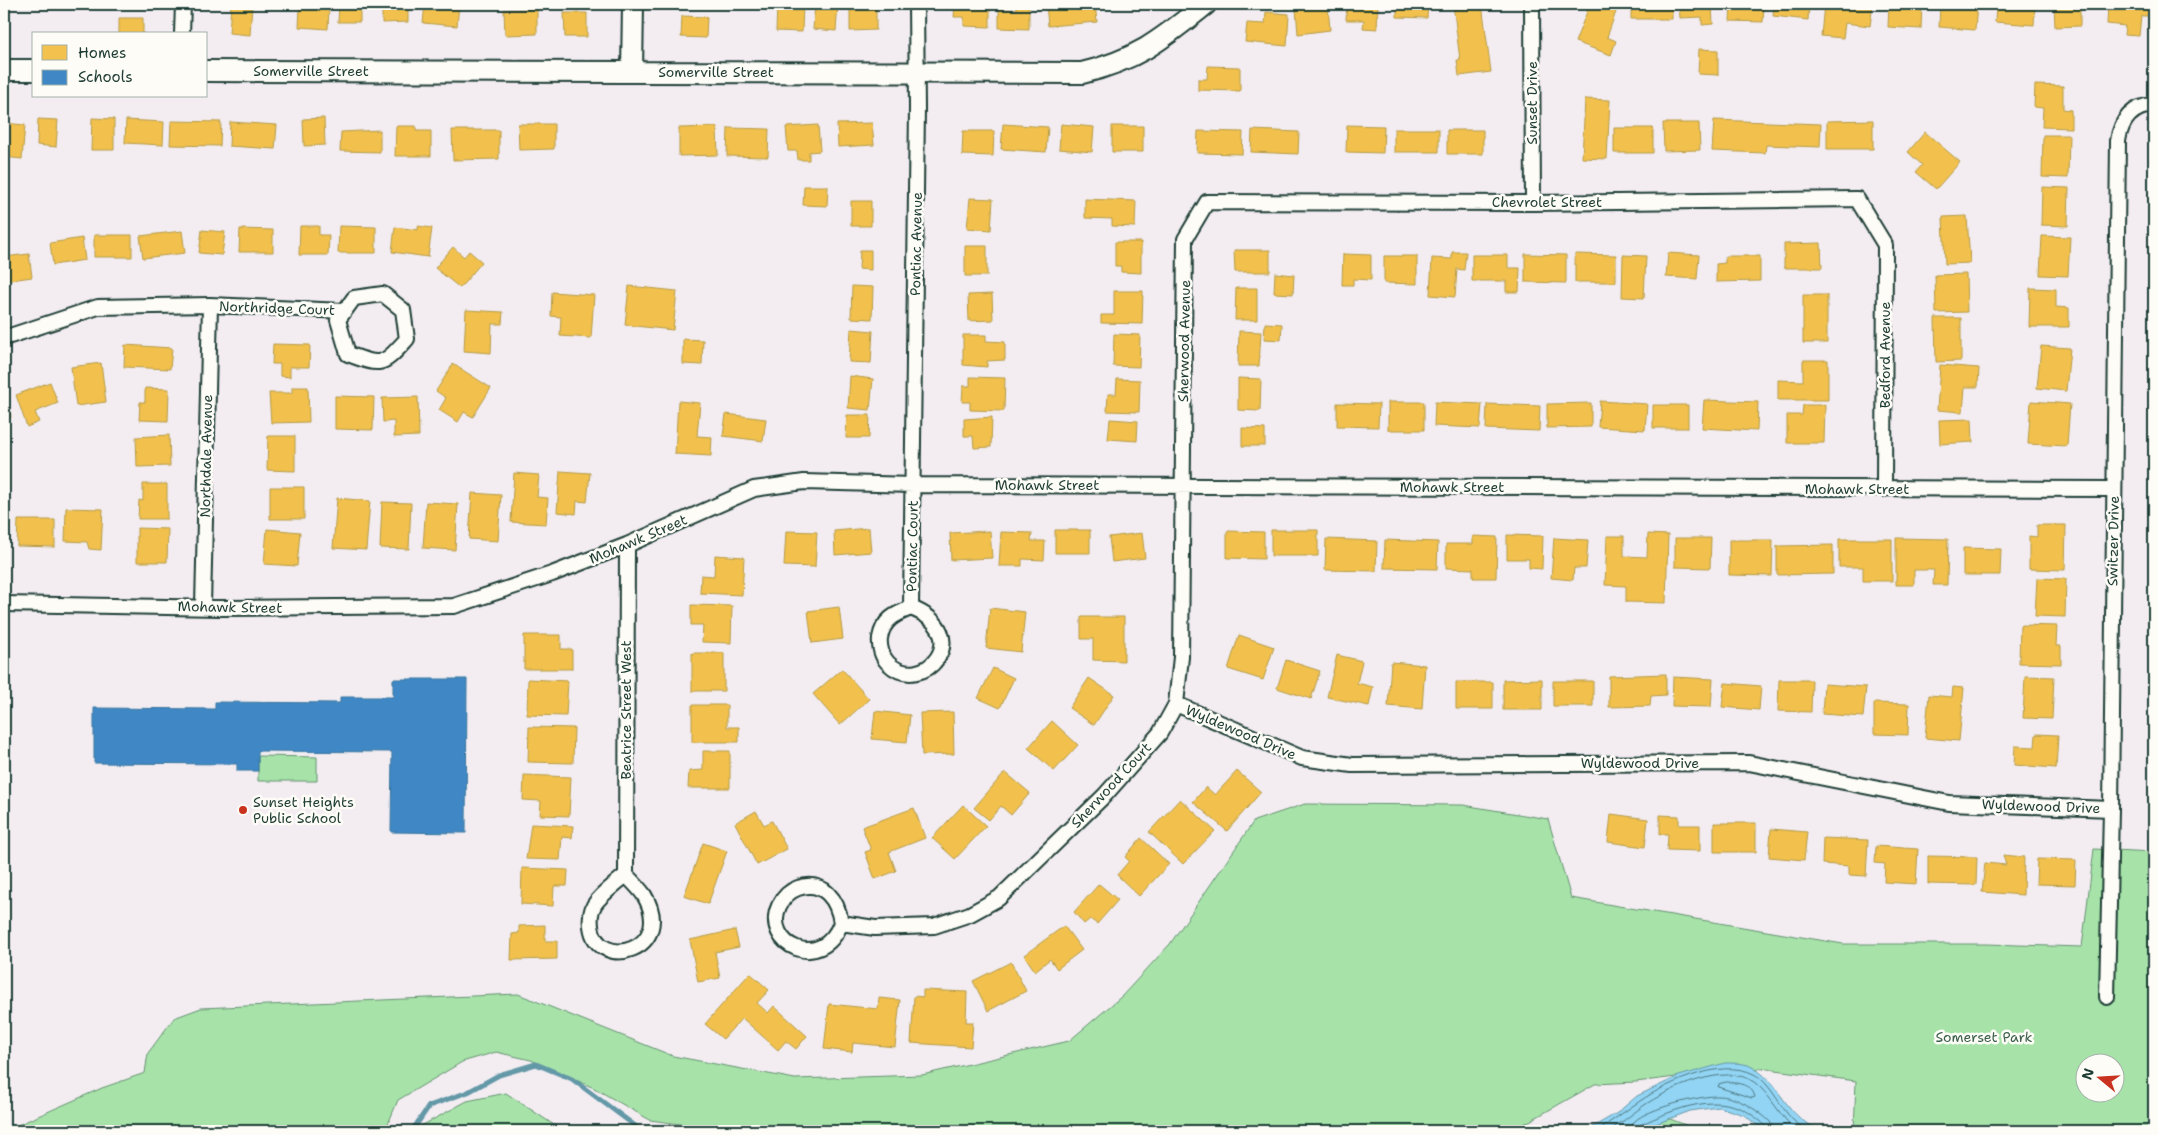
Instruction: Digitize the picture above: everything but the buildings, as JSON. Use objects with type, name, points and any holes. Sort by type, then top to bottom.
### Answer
[{"type":"street","points":[[182,32],[183,4]]},
{"type":"street","points":[[632,72],[633,4]]},
{"type":"street","name":"Pontiac Avenue","points":[[913,485],[916,4]]},
{"type":"street","name":"Somerville Street","points":[[208,71],[1082,73],[1114,65],[1147,50],[1206,4]]},
{"type":"street","name":"Sunset Drive","points":[[1532,4],[1532,203]]},
{"type":"street","points":[[4,70],[32,70]]},
{"type":"street","name":"Switzer Drive","points":[[2106,997],[2111,809],[2118,141],[2122,124],[2133,111],[2139,107],[2154,106]]},
{"type":"street","name":"Chevrolet Street","points":[[1207,202],[1532,203],[1857,199],[1872,224]]},
{"type":"street","name":"Sherwood Avenue","points":[[1183,486],[1186,239],[1207,202]]},
{"type":"street","name":"Bedford Avenue","points":[[1872,224],[1885,244],[1884,489]]},
{"type":"street","name":"Northridge Court","points":[[383,294],[403,310],[406,339],[388,360],[373,363],[348,354],[338,320],[344,311],[354,298],[383,294]]},
{"type":"street","name":"Northridge Court","points":[[4,338],[98,308],[210,305],[344,311]]},
{"type":"street","name":"Northdale Avenue","points":[[203,606],[210,305]]},
{"type":"street","name":"Mohawk Street","points":[[4,604],[454,606],[552,574],[626,545],[754,489],[804,482],[913,485],[2114,489]]},
{"type":"street","name":"Pontiac Court","points":[[911,608],[913,485]]},
{"type":"street","name":"Sherwood Court","points":[[841,923],[875,928],[934,926],[970,914],[999,898],[1105,795],[1160,733],[1176,704],[1181,657],[1183,486]]},
{"type":"street","name":"Beatrice Street West","points":[[626,545],[626,875]]},
{"type":"street","name":"Pontiac Court","points":[[911,608],[933,619],[939,627],[942,637],[940,653],[932,665],[914,673],[894,668],[881,652],[880,642],[881,631],[886,622],[894,615],[911,608]]},
{"type":"street","name":"Wyldewood Drive","points":[[1176,704],[1302,758],[1352,765],[1748,763],[1948,803],[2111,809]]},
{"type":"street","points":[[626,875],[643,895],[652,916],[652,926],[642,944],[633,950],[613,951],[600,943],[591,930],[590,920],[592,910],[597,901],[626,875]]},
{"type":"street","points":[[808,886],[819,888],[828,893],[835,901],[840,910],[841,923],[832,940],[823,947],[803,950],[792,946],[784,940],[776,920],[777,910],[785,896],[798,888],[808,886]]},
{"type":"green space","points":[[258,756],[317,757],[317,781],[258,781]]},
{"type":"green space","name":"Somerset Park","points":[[1305,804],[1463,805],[1548,819],[1571,898],[1843,944],[1986,944],[2082,947],[2094,849],[2154,852],[2154,1131],[1854,1131],[1856,1081],[1761,1068],[1735,1079],[1699,1074],[1636,1082],[1595,1084],[1515,1131],[732,1131],[650,1120],[594,1088],[531,1060],[496,1052],[462,1062],[398,1100],[385,1131],[4,1131],[102,1088],[145,1073],[148,1053],[174,1018],[201,1008],[518,994],[673,1056],[795,1079],[922,1075],[1069,1041],[1122,996],[1170,944],[1254,821]]},
{"type":"green space","points":[[506,1093],[563,1131],[412,1131],[467,1101]]},
{"type":"green space","points":[[1670,1119],[1701,1131],[1628,1131],[1629,1130]]},
{"type":"water","points":[[1725,1063],[1746,1064],[1759,1072],[1769,1080],[1800,1119],[1811,1126],[1825,1131],[1765,1131],[1744,1115],[1719,1107],[1690,1111],[1637,1131],[1586,1131],[1617,1113],[1637,1096],[1679,1076]]},
{"type":"waterway","points":[[412,1131],[429,1106],[468,1092],[499,1075],[536,1064],[572,1079],[642,1131]]},
{"type":"place","name":"Sunset Heights Public School","points":[[243,810]]}]
